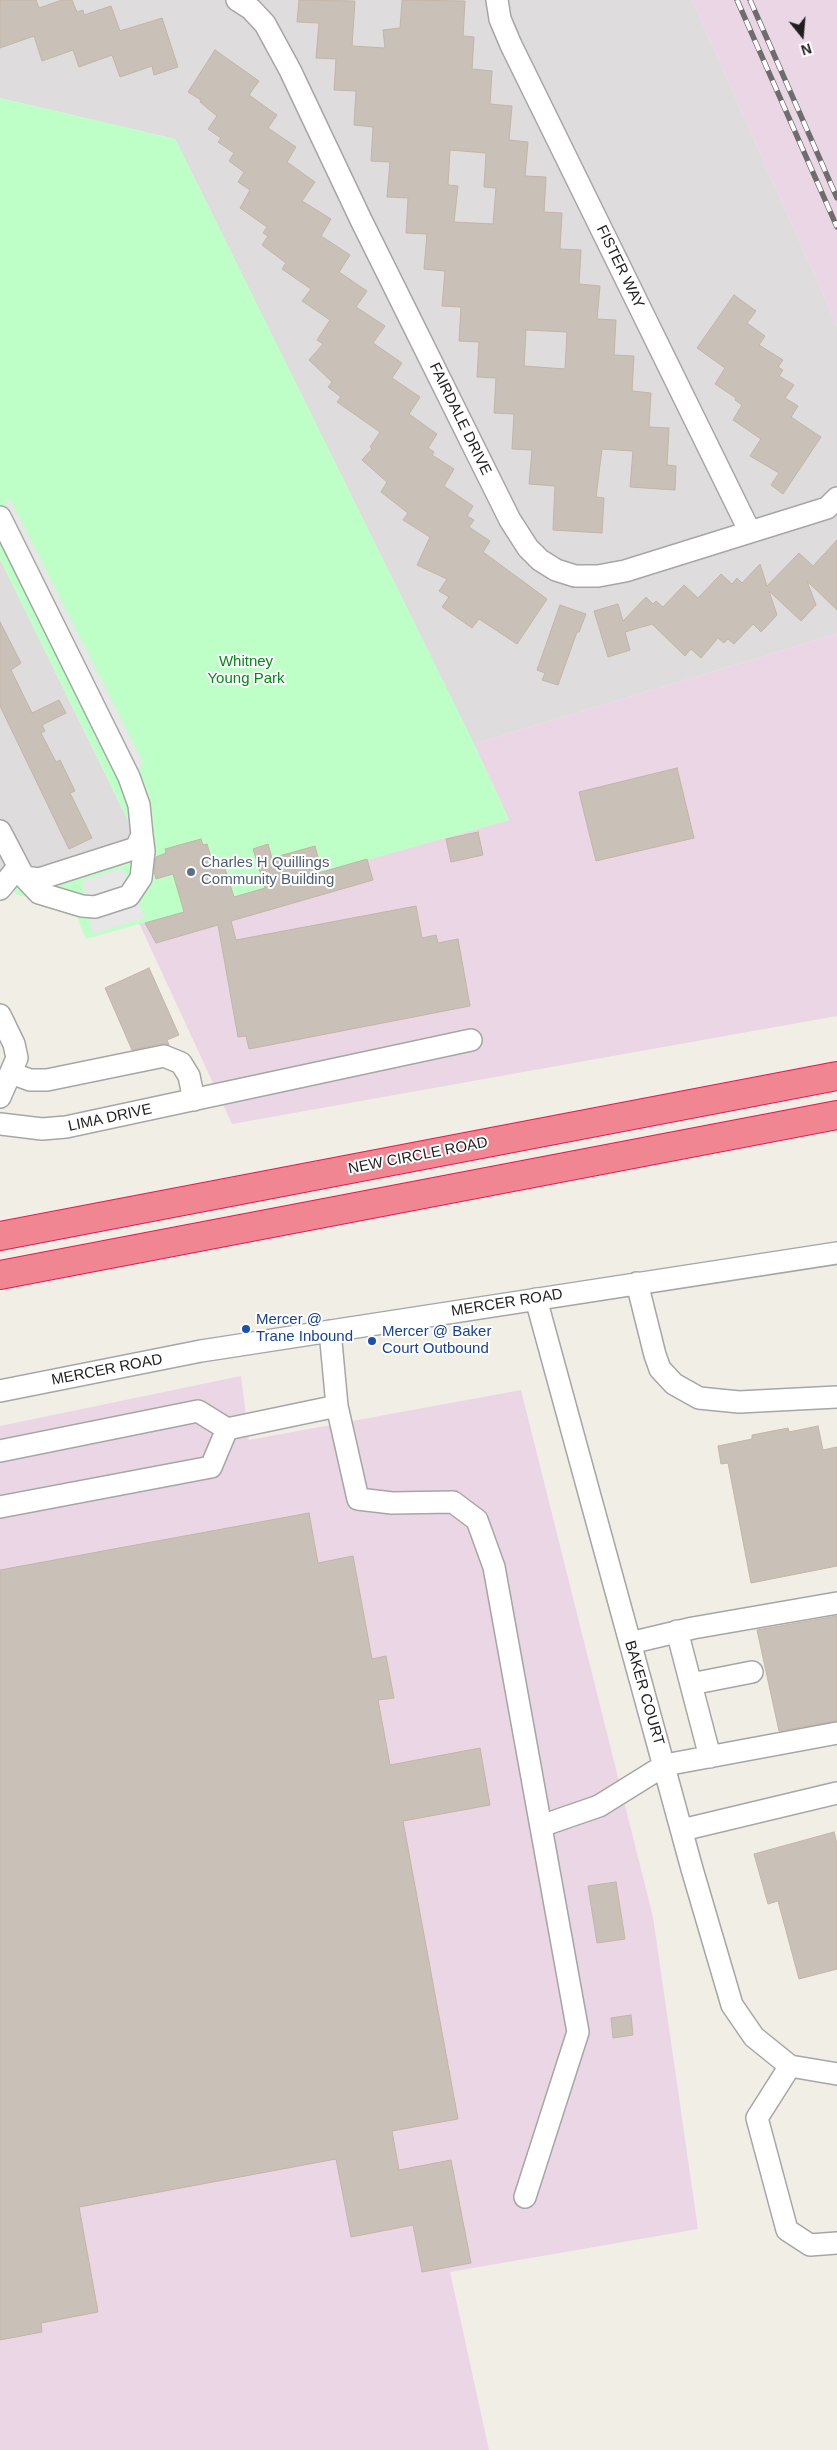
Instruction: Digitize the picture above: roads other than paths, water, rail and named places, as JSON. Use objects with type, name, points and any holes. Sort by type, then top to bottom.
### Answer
[{"type":"highway","name":"NEW CIRCLE ROAD","points":[[0,1236],[837,1076]]},
{"type":"highway","points":[[0,1275],[837,1115]]},
{"type":"street","name":"FISTER WAY","points":[[498,0],[500,19],[511,45],[750,532]]},
{"type":"street","name":"FAIRDALE DRIVE","points":[[240,1],[265,24],[290,70],[361,220],[497,494],[528,548],[540,560],[556,570],[575,576],[598,576],[625,571],[827,508],[837,498]]},
{"type":"street","points":[[0,516],[128,777],[139,805],[144,851],[141,878],[129,896],[95,907],[82,906],[39,893],[21,872],[0,831]]},
{"type":"street","points":[[21,872],[39,879],[136,848],[142,835]]},
{"type":"street","points":[[0,889],[21,872]]},
{"type":"street","points":[[0,1015],[14,1044],[16,1058],[0,1097]]},
{"type":"street","name":"LIMA DRIVE","points":[[0,1124],[42,1129],[66,1127],[471,1040]]},
{"type":"street","points":[[11,1073],[30,1080],[47,1080],[164,1056],[181,1063],[189,1076],[194,1100]]},
{"type":"street","name":"MERCER ROAD","points":[[0,1391],[201,1352],[837,1253]]},
{"type":"street","points":[[637,1283],[654,1355],[660,1369],[674,1384],[699,1398],[739,1402],[837,1397]]},
{"type":"street","name":"BAKER COURT","points":[[536,1299],[732,2005],[754,2037],[790,2066]]},
{"type":"street","points":[[330,1331],[337,1406],[358,1499],[392,1503],[453,1502],[478,1520],[494,1567],[578,2032],[524,2197]]},
{"type":"street","points":[[0,1451],[198,1411],[227,1429],[337,1406]]},
{"type":"street","points":[[0,1507],[211,1468],[227,1429]]},
{"type":"street","points":[[630,1643],[677,1632],[837,1602]]},
{"type":"street","points":[[677,1632],[710,1757]]},
{"type":"street","points":[[691,1684],[752,1672]]},
{"type":"street","points":[[541,1826],[598,1806],[665,1765],[837,1733]]},
{"type":"street","points":[[682,1830],[837,1793]]},
{"type":"street","points":[[837,2074],[790,2066],[756,2118],[787,2230],[810,2245],[837,2243]]},
{"type":"railway","points":[[737,0],[837,227]]},
{"type":"railway","points":[[750,0],[837,198]]},
{"type":"place","name":"Charles H Quillings Community Building","points":[[191,872]]},
{"type":"place","name":"Mercer @ Trane Inbound","points":[[246,1329]]},
{"type":"place","name":"Mercer @ Baker Court Outbound","points":[[372,1341]]},
{"type":"park label","name":"Whitney Young Park","points":[[246,670]]}]
